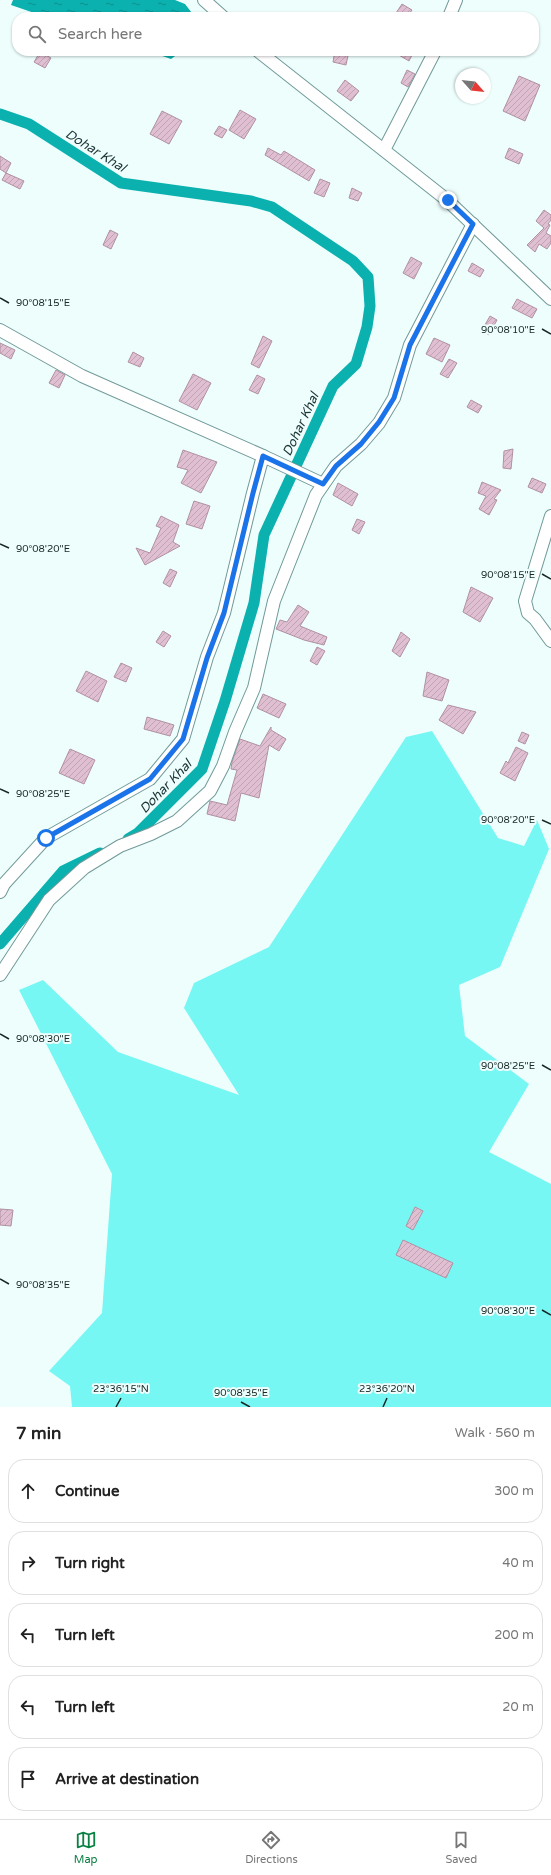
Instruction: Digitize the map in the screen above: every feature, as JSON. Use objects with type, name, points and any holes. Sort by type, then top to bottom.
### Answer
[{"type":"street","points":[[204,0],[217,12]]},
{"type":"street","points":[[451,12],[456,0]]},
{"type":"street","points":[[264,56],[448,200],[551,298]]},
{"type":"street","points":[[384,150],[432,56]]},
{"type":"street","points":[[0,975],[49,900],[84,868],[120,846],[151,834],[177,821],[210,791],[224,766],[235,732],[254,688],[274,601],[316,495],[336,466],[361,444],[379,422],[394,398],[410,345],[473,224]]},
{"type":"street","points":[[0,330],[82,376],[323,484]]},
{"type":"street","points":[[1,886],[46,838],[150,779],[183,739],[207,658],[224,613],[263,456]]},
{"type":"street","points":[[551,516],[525,600],[528,613],[535,619],[551,641]]},
{"type":"shaded area","points":[[432,731],[498,838],[524,846],[537,820],[549,849],[500,967],[459,985],[465,1036],[529,1084],[489,1152],[551,1184],[551,1407],[72,1407],[70,1386],[49,1371],[102,1313],[112,1174],[19,990],[43,980],[118,1052],[239,1095],[184,1008],[194,983],[269,947],[406,737]]},
{"type":"water","points":[[13,0],[175,0],[185,4],[191,12],[31,12],[11,5]]},
{"type":"water","points":[[162,56],[175,56],[171,59]]},
{"type":"building","points":[[402,4],[412,10],[411,12],[397,12]]},
{"type":"building","points":[[38,56],[47,56],[51,58],[45,68],[34,62]]},
{"type":"building","points":[[334,56],[348,56],[346,65],[333,62]]},
{"type":"building","points":[[400,56],[412,56],[409,61]]},
{"type":"building","points":[[407,70],[415,74],[408,87],[401,83]]},
{"type":"building","points":[[519,76],[540,85],[525,121],[503,111]]},
{"type":"building","points":[[345,80],[359,91],[351,101],[337,91]]},
{"type":"building","points":[[240,110],[256,119],[244,139],[229,130]]},
{"type":"building","points":[[162,111],[182,121],[169,144],[150,134]]},
{"type":"building","points":[[219,126],[227,130],[222,138],[214,134]]},
{"type":"building","points":[[268,148],[281,155],[284,151],[315,170],[309,181],[265,155]]},
{"type":"building","points":[[509,148],[523,154],[519,164],[505,158]]},
{"type":"building","points":[[0,156],[11,163],[6,173],[0,169]]},
{"type":"building","points":[[6,173],[24,181],[20,189],[2,180]]},
{"type":"building","points":[[320,179],[330,183],[324,197],[314,193]]},
{"type":"building","points":[[352,188],[362,193],[358,201],[349,198]]},
{"type":"building","points":[[544,210],[551,215],[551,220],[548,224],[550,225],[546,233],[551,236],[551,243],[547,249],[539,244],[535,252],[527,245],[544,228],[536,221]]},
{"type":"building","points":[[110,230],[118,234],[111,249],[103,245]]},
{"type":"building","points":[[411,257],[422,263],[414,279],[403,273]]},
{"type":"building","points":[[472,263],[484,270],[480,277],[468,271]]},
{"type":"building","points":[[517,299],[537,309],[532,318],[512,308]]},
{"type":"building","points":[[490,316],[497,320],[489,335],[482,330]]},
{"type":"building","points":[[263,336],[272,341],[259,368],[251,364]]},
{"type":"building","points":[[434,338],[450,345],[442,362],[426,354]]},
{"type":"building","points":[[0,343],[15,350],[11,359],[0,353]]},
{"type":"building","points":[[133,352],[144,358],[140,367],[128,362]]},
{"type":"building","points":[[449,359],[457,363],[448,378],[440,374]]},
{"type":"building","points":[[56,370],[65,375],[59,388],[49,383]]},
{"type":"building","points":[[193,374],[211,383],[197,410],[179,401]]},
{"type":"building","points":[[257,375],[265,379],[258,394],[249,390]]},
{"type":"building","points":[[471,400],[482,406],[478,413],[467,407]]},
{"type":"building","points":[[513,449],[511,469],[503,468],[504,451]]},
{"type":"building","points":[[183,450],[217,462],[201,493],[181,483],[188,470],[177,467]]},
{"type":"building","points":[[532,478],[546,484],[542,493],[528,487]]},
{"type":"building","points":[[482,482],[501,490],[494,499],[497,500],[489,515],[479,509],[486,496],[478,493]]},
{"type":"building","points":[[338,483],[358,494],[352,506],[333,495]]},
{"type":"building","points":[[194,501],[210,506],[202,529],[186,524]]},
{"type":"building","points":[[161,516],[179,525],[173,542],[180,546],[145,565],[136,548],[150,553],[161,528],[156,526]]},
{"type":"building","points":[[357,519],[365,522],[359,534],[352,530]]},
{"type":"building","points":[[170,569],[177,572],[170,587],[163,583]]},
{"type":"building","points":[[471,587],[493,598],[480,622],[463,612]]},
{"type":"building","points":[[298,605],[309,612],[300,626],[327,637],[324,645],[304,640],[276,629],[280,620],[287,622]]},
{"type":"building","points":[[163,631],[171,636],[164,647],[156,642]]},
{"type":"building","points":[[401,632],[410,639],[400,657],[392,651]]},
{"type":"building","points":[[317,647],[325,651],[317,665],[310,661]]},
{"type":"building","points":[[121,663],[132,668],[126,682],[114,677]]},
{"type":"building","points":[[86,671],[107,681],[98,702],[76,691]]},
{"type":"building","points":[[427,672],[449,680],[442,701],[423,696]]},
{"type":"building","points":[[263,694],[286,704],[279,718],[257,708]]},
{"type":"building","points":[[448,705],[476,712],[463,734],[439,720]]},
{"type":"building","points":[[147,717],[174,725],[170,736],[144,729]]},
{"type":"building","points":[[271,727],[271,730],[286,739],[279,751],[269,745],[259,798],[241,793],[235,821],[207,814],[210,801],[227,805],[237,770],[231,769],[232,762],[240,739],[260,746]]},
{"type":"building","points":[[522,732],[529,735],[525,744],[518,741]]},
{"type":"building","points":[[516,747],[528,753],[515,781],[500,773],[506,761],[508,763]]},
{"type":"building","points":[[70,749],[95,760],[84,784],[59,773]]},
{"type":"building","points":[[415,1207],[423,1211],[413,1230],[406,1226]]},
{"type":"building","points":[[0,1209],[13,1210],[11,1226],[0,1225]]},
{"type":"building","points":[[403,1240],[453,1263],[446,1278],[396,1255]]},
{"type":"waterway","name":"Dohar Khal","points":[[0,114],[29,124],[121,183],[251,201],[272,207],[353,261],[368,277],[370,306],[367,327],[356,364],[333,386],[264,535],[254,603],[225,701],[202,769],[138,833],[128,839]]},
{"type":"waterway","name":"Dohar Khal","points":[[0,944],[63,871],[100,853]]},
{"type":"route","points":[[46,838],[108,805],[150,779],[183,739],[207,658],[224,613],[263,456],[323,484],[336,466],[361,444],[379,422],[394,398],[399,374],[410,345],[473,224],[448,200]]}]
